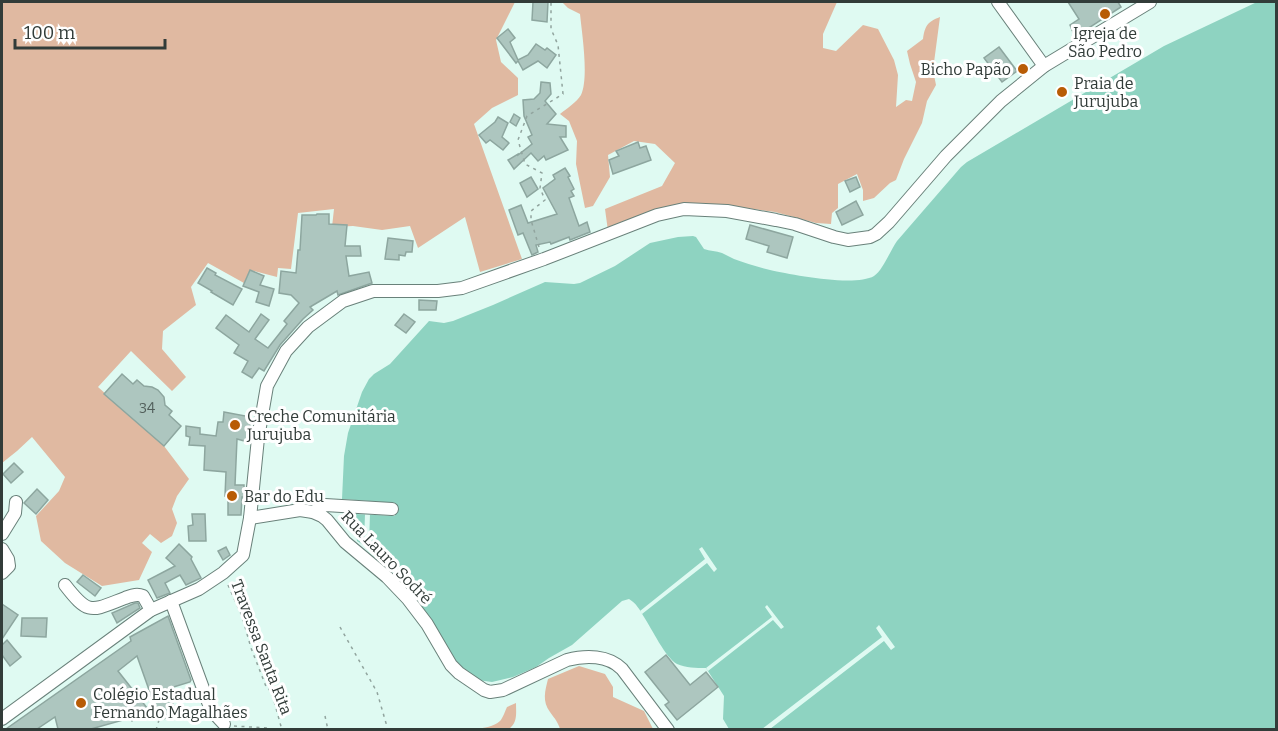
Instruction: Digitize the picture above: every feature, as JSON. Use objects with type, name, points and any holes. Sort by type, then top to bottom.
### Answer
[{"type":"street","points":[[998,2],[1044,66]]},
{"type":"street","points":[[2,719],[151,610],[199,589],[243,555],[267,386],[286,351],[308,327],[343,301],[373,291],[438,291],[462,288],[657,215],[684,209],[720,210],[776,220],[848,240],[870,237],[889,222],[946,156],[1000,100],[1044,66],[1129,7],[1150,2]]},
{"type":"street","points":[[2,534],[14,517],[16,502]]},
{"type":"street","points":[[250,518],[294,510],[313,512],[325,505],[392,510]]},
{"type":"street","name":"Rua Lauro Sodré","points":[[313,512],[327,520],[345,542],[387,577],[423,618],[451,665],[459,673],[487,691],[503,690],[567,660],[608,659],[617,664],[627,675],[668,729]]},
{"type":"street","points":[[2,549],[9,564],[9,567],[2,573]]},
{"type":"street","points":[[65,585],[85,606],[90,608],[100,607],[136,594],[142,596],[151,610]]},
{"type":"street","points":[[171,601],[208,702],[212,711],[224,724]]},
{"type":"path","points":[[544,259],[531,220],[531,211],[545,200],[540,188],[542,173],[525,164],[518,140],[527,116],[563,94],[558,45],[551,29],[551,2]]},
{"type":"path","name":"Travessa Santa Rita","points":[[222,573],[242,616],[251,648],[267,689],[271,690],[282,729]]},
{"type":"path","points":[[340,627],[377,692],[388,729]]},
{"type":"path","points":[[156,729],[159,720],[201,709]]},
{"type":"path","points":[[325,716],[328,729]]},
{"type":"path","points":[[224,724],[275,729]]},
{"type":"shaded area","points":[[2,2],[515,2],[496,40],[501,62],[518,78],[518,95],[492,108],[474,124],[522,259],[480,272],[465,217],[418,248],[410,226],[382,230],[353,226],[332,227],[334,209],[298,213],[291,269],[278,268],[277,277],[250,270],[244,283],[208,263],[191,287],[196,305],[163,331],[162,349],[186,377],[172,391],[131,351],[98,387],[164,446],[189,479],[177,496],[172,509],[177,523],[172,536],[161,543],[150,534],[142,543],[152,552],[139,580],[102,586],[65,563],[41,541],[36,516],[59,491],[65,477],[32,437],[2,463]]},
{"type":"shaded area","points":[[562,2],[837,2],[823,34],[823,48],[836,51],[863,25],[878,29],[894,60],[898,75],[896,107],[906,100],[912,101],[916,82],[907,51],[923,39],[929,23],[940,17],[933,70],[936,85],[927,101],[922,123],[896,180],[874,198],[863,201],[863,190],[857,174],[838,184],[838,208],[832,213],[831,224],[816,223],[775,212],[716,204],[679,206],[608,231],[605,209],[662,186],[675,163],[655,144],[634,141],[608,155],[610,177],[593,206],[585,208],[576,164],[577,141],[569,121],[560,114],[579,98],[583,87],[585,67],[580,14]]},
{"type":"shaded area","points":[[1257,2],[1276,2],[1276,729],[729,729],[723,719],[724,696],[706,668],[684,666],[672,660],[639,609],[629,599],[622,601],[572,645],[536,667],[513,677],[492,682],[470,679],[462,674],[429,619],[403,583],[373,552],[357,541],[356,514],[395,516],[396,503],[342,499],[344,456],[348,433],[362,392],[369,379],[390,364],[429,321],[444,323],[453,321],[545,282],[580,283],[615,266],[650,243],[678,237],[696,237],[704,249],[780,272],[839,280],[865,279],[874,276],[897,241],[967,162],[1164,46]]},
{"type":"shaded area","points":[[579,666],[605,674],[613,687],[613,697],[644,711],[653,729],[560,729],[545,700],[548,679]]},
{"type":"shaded area","points":[[516,703],[515,722],[511,728],[507,730],[469,729],[497,723],[507,707]]},
{"type":"pier","points":[[342,501],[396,504],[395,516],[370,514],[369,543],[364,543],[365,514],[353,513]]},
{"type":"pier","points":[[702,547],[717,569],[714,572],[707,563],[642,614],[640,611],[705,559],[699,549]]},
{"type":"pier","points":[[767,605],[784,627],[781,629],[773,620],[708,671],[706,668],[772,617],[765,607]]},
{"type":"pier","points":[[879,625],[895,647],[891,650],[884,641],[770,729],[762,729],[882,637],[876,628]]},
{"type":"building","points":[[533,2],[548,2],[547,22],[532,20]]},
{"type":"building","points":[[1068,2],[1118,2],[1121,7],[1075,37],[1070,25],[1079,19]]},
{"type":"building","points":[[508,29],[515,38],[510,42],[518,60],[528,55],[536,44],[556,55],[547,68],[538,61],[523,70],[518,61],[516,63],[497,38]]},
{"type":"building","points":[[999,47],[1017,71],[1002,82],[984,58]]},
{"type":"building","points":[[541,82],[550,83],[551,94],[545,101],[556,114],[547,124],[566,126],[566,137],[560,137],[568,150],[546,160],[544,156],[538,161],[531,153],[514,169],[508,160],[532,144],[528,137],[532,135],[524,116],[523,100],[534,99],[540,93]]},
{"type":"building","points":[[514,114],[520,118],[516,126],[510,122]]},
{"type":"building","points":[[498,117],[508,123],[502,137],[509,143],[503,150],[490,140],[486,143],[479,135]]},
{"type":"building","points":[[638,142],[640,148],[646,146],[651,160],[613,174],[609,160],[619,156],[616,151]]},
{"type":"building","points":[[565,168],[574,189],[571,191],[574,196],[569,198],[579,226],[587,222],[590,232],[570,240],[569,237],[551,244],[550,242],[536,245],[538,252],[532,255],[523,233],[518,235],[509,210],[521,205],[528,223],[557,214],[543,188],[555,179],[553,175]]},
{"type":"building","points":[[531,177],[538,189],[527,197],[520,183]]},
{"type":"building","points":[[856,177],[860,187],[850,192],[845,181]]},
{"type":"building","points":[[856,201],[863,215],[842,225],[836,212]]},
{"type":"building","points":[[329,214],[329,224],[347,225],[345,246],[360,246],[361,256],[346,256],[349,276],[369,272],[372,283],[338,295],[337,291],[310,307],[313,310],[280,345],[264,371],[259,368],[252,378],[242,372],[248,361],[234,353],[239,345],[216,328],[226,315],[249,332],[261,314],[269,320],[255,339],[268,348],[287,324],[284,321],[299,303],[291,295],[279,293],[281,271],[296,273],[302,215]]},
{"type":"building","points":[[750,225],[793,237],[787,258],[767,252],[769,246],[746,239]]},
{"type":"building","points":[[388,238],[413,241],[412,252],[406,252],[405,256],[399,255],[399,260],[385,259]]},
{"type":"building","points":[[207,268],[216,273],[215,275],[242,289],[233,305],[198,283]]},
{"type":"building","points":[[250,270],[264,276],[260,285],[274,289],[269,306],[256,302],[259,292],[243,286]]},
{"type":"building","points":[[419,300],[437,301],[436,310],[419,310]]},
{"type":"building","points":[[404,314],[415,322],[406,333],[395,325]]},
{"type":"building","points":[[122,374],[133,384],[137,380],[144,386],[158,390],[164,397],[165,405],[172,411],[169,415],[181,426],[164,446],[104,394]]},
{"type":"building","points":[[224,412],[251,417],[248,442],[237,439],[235,485],[244,485],[241,515],[228,515],[228,496],[225,496],[226,472],[204,470],[205,446],[189,445],[190,437],[186,436],[186,426],[200,428],[200,434],[216,436],[218,422],[223,422]]},
{"type":"building","points":[[14,463],[23,472],[11,483],[3,474]]},
{"type":"building","points":[[37,489],[48,500],[36,514],[24,503]]},
{"type":"building","points":[[192,514],[205,514],[206,541],[189,541],[188,526],[193,525]]},
{"type":"building","points":[[179,544],[192,557],[201,578],[186,585],[180,575],[165,583],[170,593],[157,598],[148,580],[175,566],[166,558]]},
{"type":"building","points":[[226,547],[230,555],[223,560],[218,551]]},
{"type":"building","points":[[83,575],[101,588],[95,596],[77,582]]},
{"type":"building","points":[[138,603],[140,608],[117,623],[112,613]]},
{"type":"building","points":[[2,604],[18,615],[2,639]]},
{"type":"building","points":[[168,616],[191,680],[167,689],[176,712],[159,718],[137,656],[118,671],[148,709],[132,721],[130,718],[91,729],[58,729],[55,717],[37,729],[6,729],[131,641],[130,637]]},
{"type":"building","points":[[22,618],[47,618],[46,637],[21,636]]},
{"type":"building","points":[[7,640],[21,657],[10,666],[2,655],[2,645]]},
{"type":"building","points":[[666,655],[690,685],[706,672],[718,687],[677,720],[665,705],[669,702],[645,672]]},
{"type":"place","name":"Igreja de São Pedro","points":[[1105,14]]},
{"type":"place","name":"Bicho Papão","points":[[1023,69]]},
{"type":"place","name":"Praia de Jurujuba","points":[[1062,92]]},
{"type":"place","name":"Creche Comunitária Jurujuba","points":[[235,425]]},
{"type":"place","name":"Bar do Edu","points":[[232,496]]},
{"type":"place","name":"Colégio Estadual Fernando Magalhães","points":[[81,703]]}]
